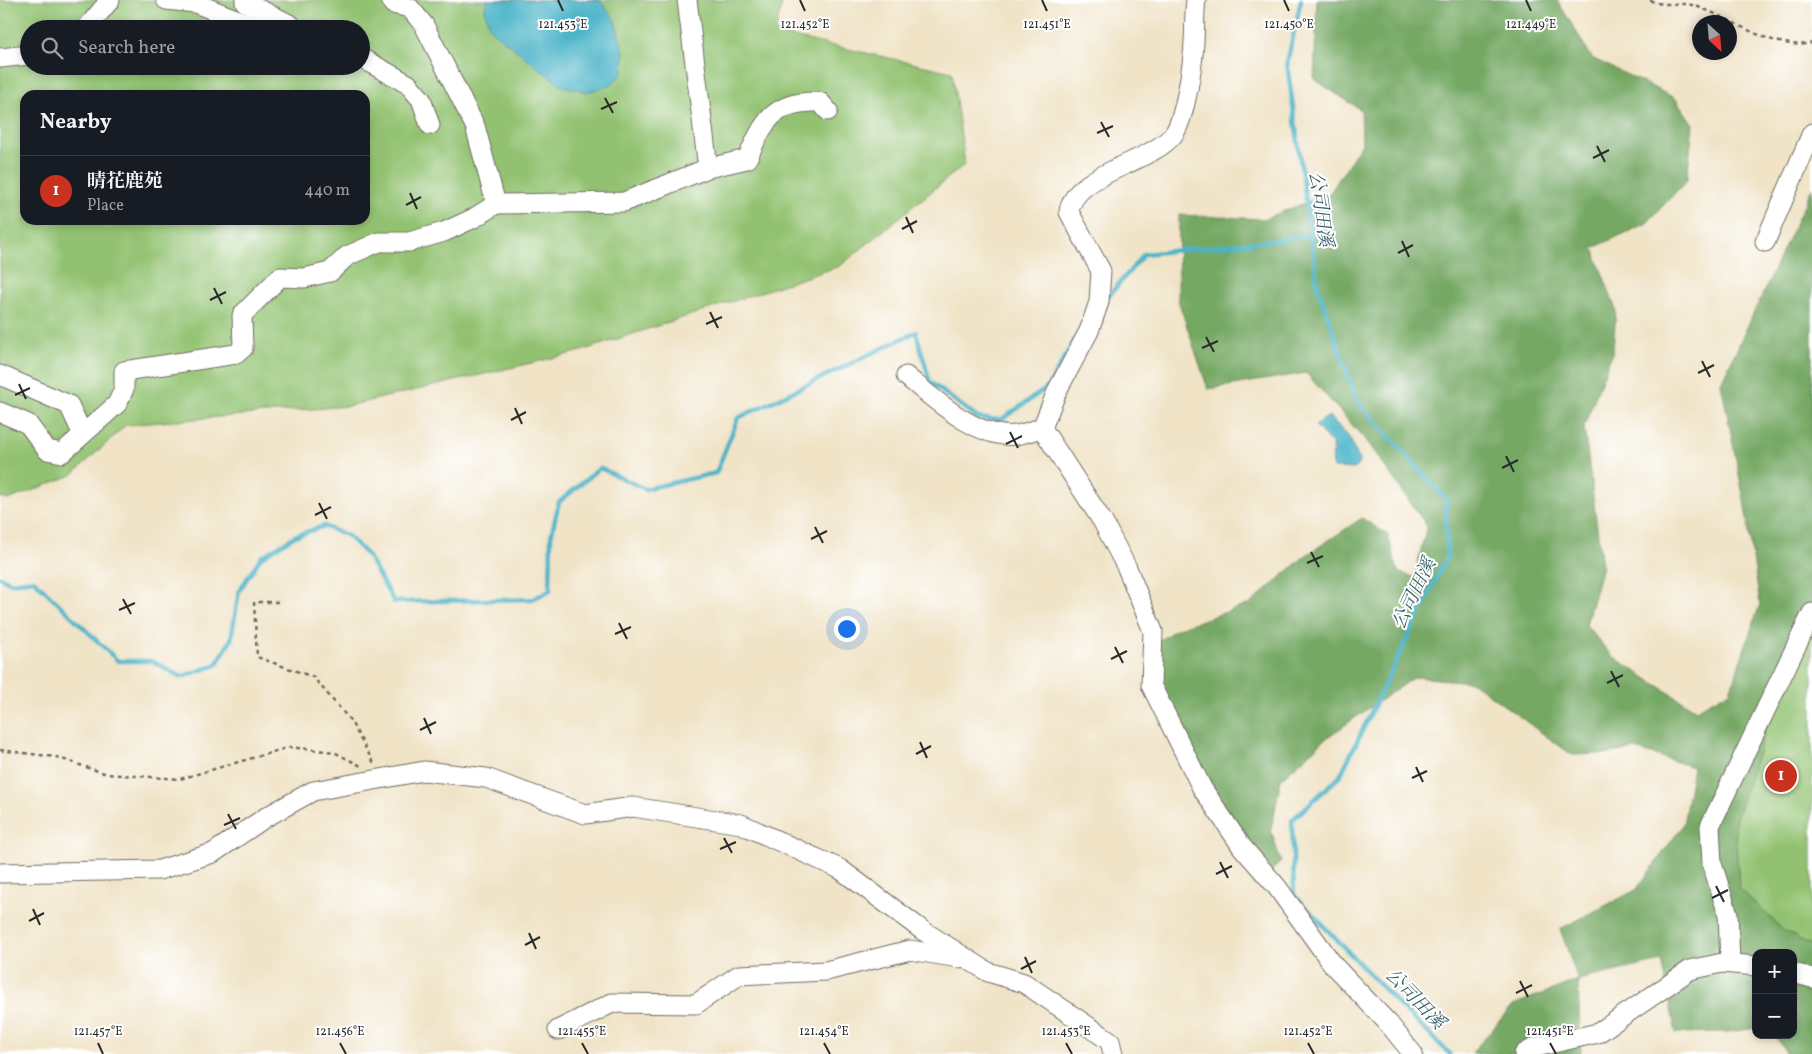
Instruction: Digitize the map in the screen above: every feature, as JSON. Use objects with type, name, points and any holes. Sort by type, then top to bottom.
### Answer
[{"type":"street","points":[[93,20],[110,0]]},
{"type":"street","points":[[166,0],[195,3],[237,20]]},
{"type":"street","points":[[391,0],[393,4],[410,8],[424,24],[475,126],[496,204]]},
{"type":"street","points":[[687,0],[708,168]]},
{"type":"street","points":[[1042,428],[1058,389],[1089,331],[1099,302],[1101,271],[1069,212],[1070,202],[1078,192],[1106,174],[1160,146],[1173,136],[1180,124],[1194,44],[1196,0]]},
{"type":"street","points":[[245,2],[282,20]]},
{"type":"street","points":[[0,58],[20,56]]},
{"type":"street","points":[[370,63],[408,84],[421,99],[430,125]]},
{"type":"street","points":[[0,412],[28,424],[47,450],[62,453],[82,433],[117,404],[124,389],[124,371],[236,354],[243,348],[242,315],[280,277],[304,278],[330,272],[347,256],[379,242],[409,242],[444,232],[474,218],[496,204],[624,202],[708,168],[747,159],[761,126],[770,116],[800,101],[820,102],[828,111]]},
{"type":"street","points":[[1765,242],[1812,133]]},
{"type":"street","points":[[0,375],[69,405],[82,433]]},
{"type":"street","points":[[906,376],[944,407],[984,430],[1014,436],[1042,428]]},
{"type":"street","points":[[1042,428],[1102,522],[1126,568],[1153,631],[1151,685],[1202,788],[1242,847],[1277,887],[1334,966],[1389,1024],[1413,1054]]},
{"type":"street","points":[[1730,963],[1728,914],[1712,864],[1710,826],[1812,614]]},
{"type":"street","points":[[0,873],[159,870],[213,853],[266,817],[313,791],[382,777],[424,771],[486,778],[585,814],[633,807],[741,824],[840,868],[922,930],[988,972],[1024,983],[1110,1041],[1113,1054]]},
{"type":"street","points":[[558,1030],[612,1003],[696,1004],[739,975],[826,971],[910,950],[968,959]]},
{"type":"street","points":[[1524,1054],[1536,1047],[1598,1034],[1690,970],[1720,963],[1752,966]]},
{"type":"street","points":[[1797,974],[1812,978]]},
{"type":"path","points":[[1650,0],[1691,5],[1745,27],[1775,42],[1798,46],[1812,44]]},
{"type":"path","points":[[278,602],[254,602],[257,657],[313,677],[350,720],[382,777]]},
{"type":"path","points":[[0,750],[56,757],[107,774],[180,779],[290,747],[334,752],[382,777]]},
{"type":"green space","points":[[0,0],[783,0],[775,33],[952,72],[965,164],[840,266],[578,352],[348,406],[126,425],[72,475],[8,500],[0,497]]},
{"type":"green space","points":[[1317,0],[1557,0],[1592,58],[1675,98],[1693,124],[1687,180],[1647,223],[1593,248],[1616,310],[1613,351],[1584,426],[1602,566],[1586,625],[1612,656],[1696,710],[1730,691],[1760,604],[1744,500],[1721,383],[1812,188],[1812,623],[1765,731],[1735,822],[1739,888],[1783,930],[1812,946],[1812,1054],[1787,1054],[1778,1039],[1797,1039],[1797,949],[1752,949],[1752,1029],[1727,1032],[1676,1033],[1661,961],[1578,980],[1560,929],[1636,890],[1683,825],[1693,767],[1635,749],[1605,754],[1572,755],[1472,682],[1414,677],[1329,736],[1281,779],[1271,830],[1281,862],[1271,871],[1207,784],[1161,687],[1157,642],[1178,628],[1250,604],[1305,556],[1362,518],[1388,535],[1398,572],[1414,577],[1427,526],[1369,444],[1306,373],[1208,389],[1178,300],[1179,215],[1264,219],[1330,193],[1362,143],[1361,110],[1314,79]]},
{"type":"green space","points":[[1812,623],[1812,946],[1783,930],[1739,888],[1735,822],[1765,731]]},
{"type":"green space","points":[[1578,980],[1581,1054],[1471,1054],[1513,1005]]},
{"type":"water","points":[[486,0],[599,0],[614,18],[624,52],[623,73],[609,86],[587,92],[560,85],[490,29],[485,11]]},
{"type":"water","points":[[1329,416],[1349,437],[1360,461],[1355,469],[1333,468],[1332,444],[1315,425]]},
{"type":"waterway","name":"公司田溪","points":[[1301,0],[1287,63],[1318,288],[1357,401],[1446,499],[1447,557],[1340,776],[1292,820],[1294,895],[1403,1009],[1450,1054]]},
{"type":"waterway","points":[[1106,299],[1144,254],[1311,236]]},
{"type":"waterway","points":[[0,577],[11,583],[34,580],[118,661],[152,661],[181,677],[216,665],[231,640],[239,591],[261,557],[295,536],[324,526],[348,536],[367,555],[394,602],[533,599],[550,590],[551,536],[559,502],[600,468],[645,489],[716,473],[738,418],[916,332],[930,382],[978,418],[1001,420],[1048,387],[1080,330]]},
{"type":"place","name":"晴花鹿苑","points":[[1781,776]]}]
